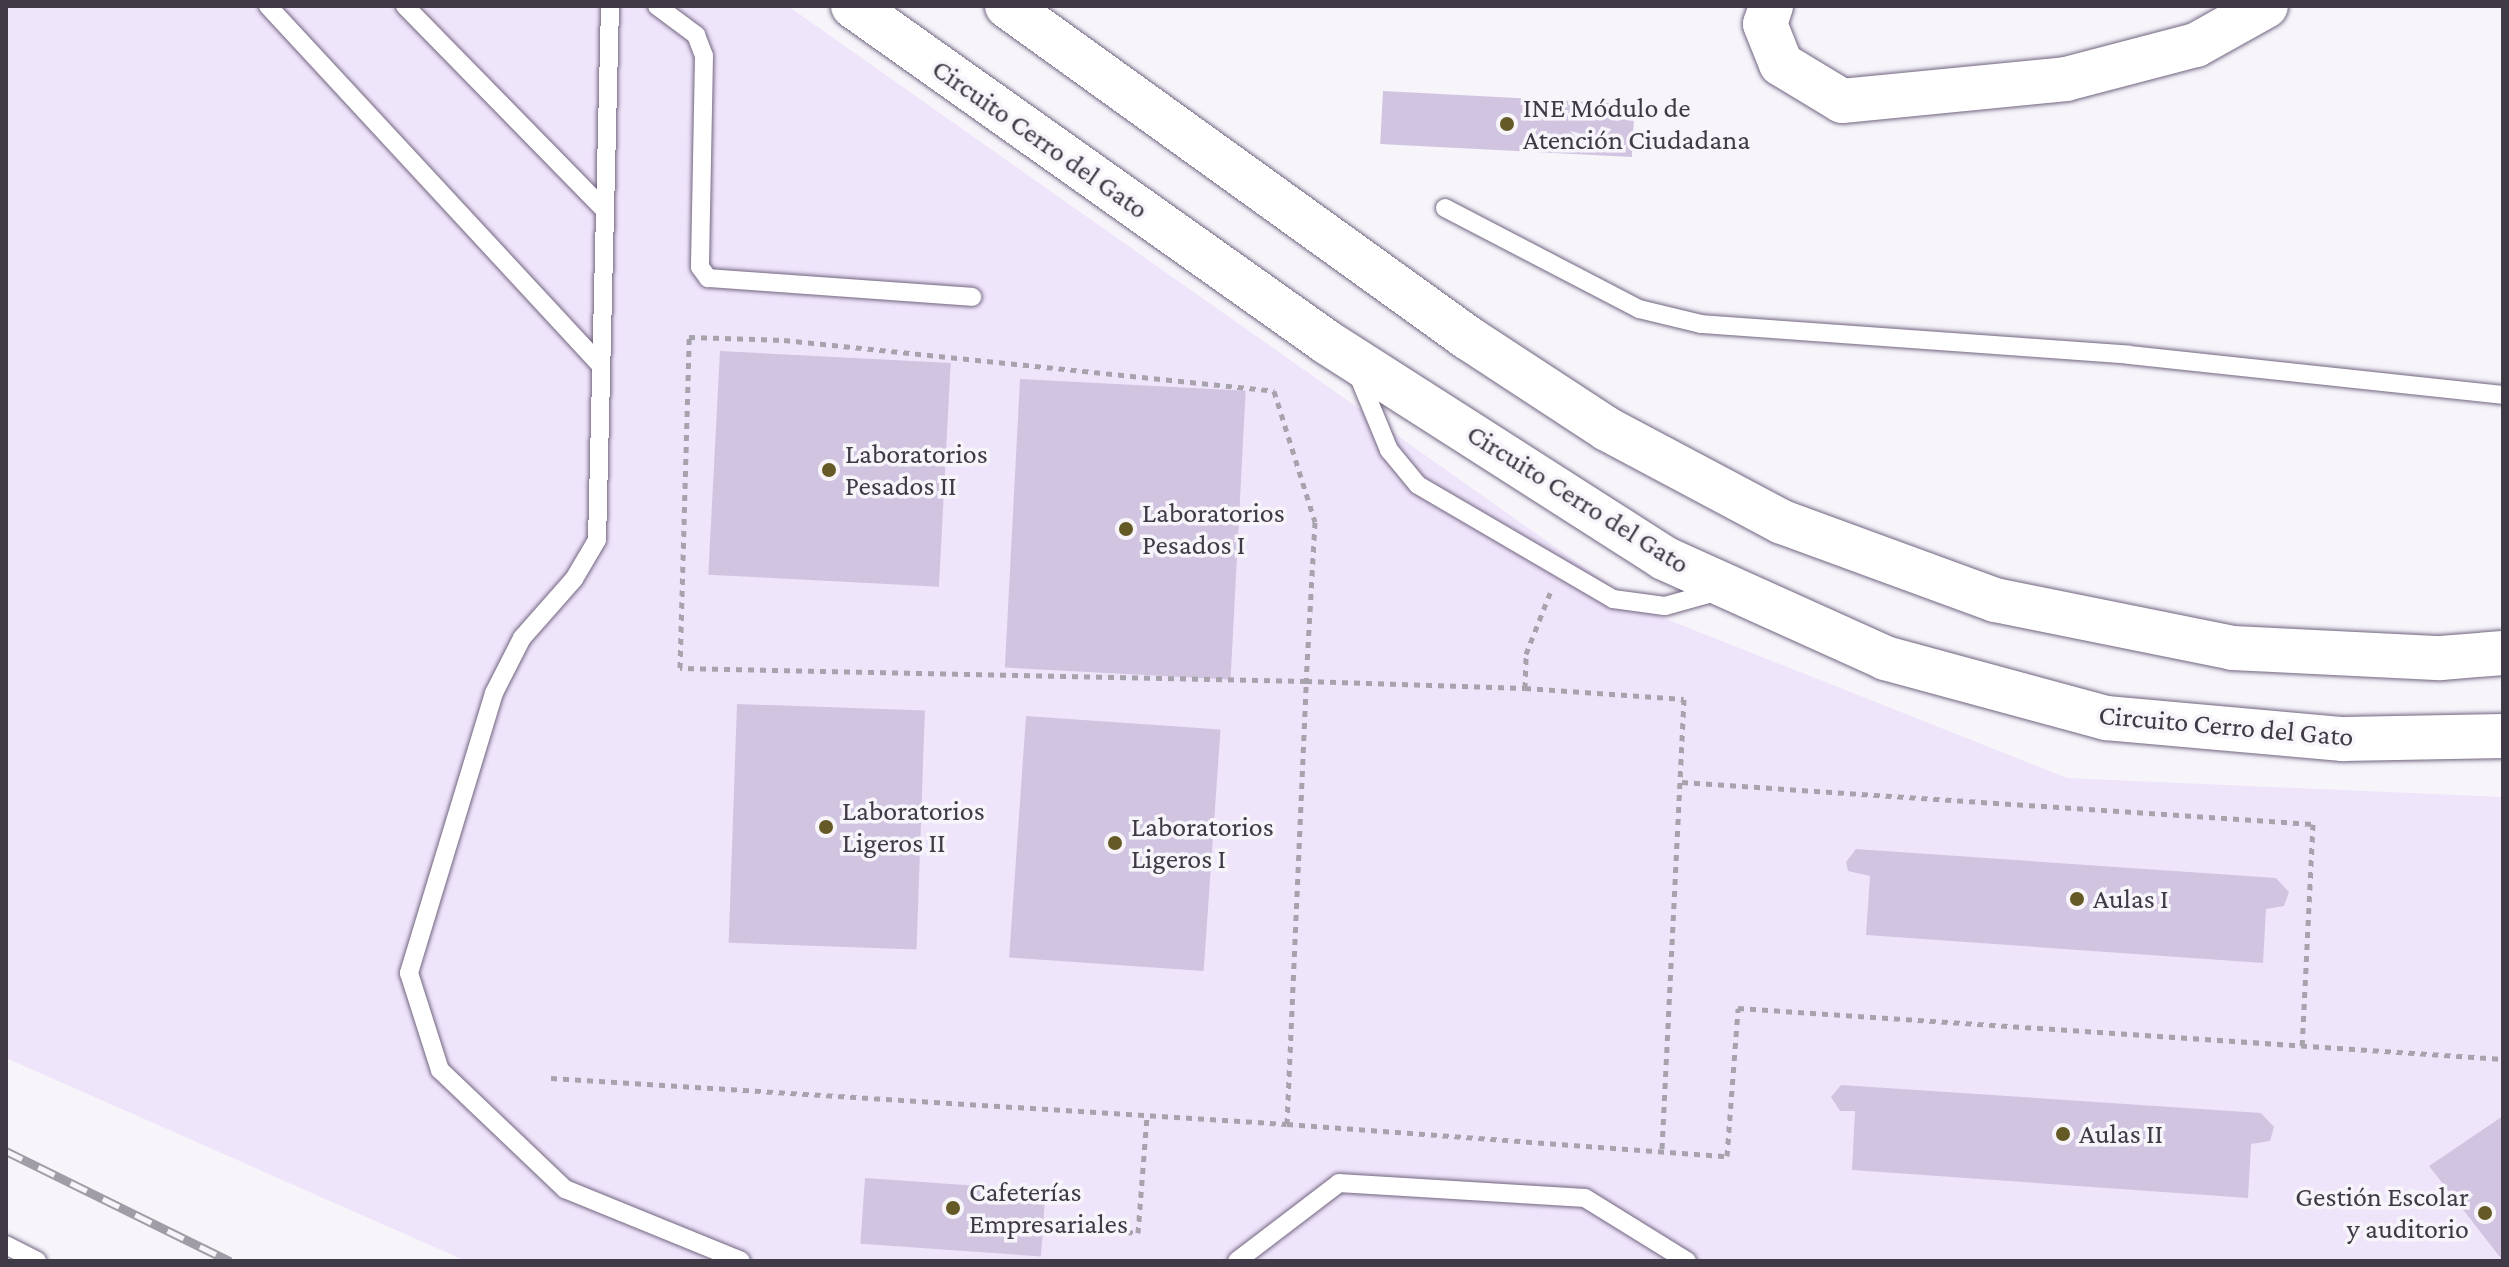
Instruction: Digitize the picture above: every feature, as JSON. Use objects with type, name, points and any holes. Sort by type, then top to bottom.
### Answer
[{"type":"street","name":"Circuito Cerro del Gato","points":[[853,6],[1350,357],[1664,558],[1885,658],[2106,718],[2343,739],[2503,736]]},
{"type":"street","points":[[1007,6],[1468,338],[1607,429],[1782,522],[1995,600],[2233,648],[2441,658],[2503,653]]},
{"type":"street","points":[[1771,6],[1765,24],[1781,64],[1842,101],[2066,79],[2196,45],[2266,6]]},
{"type":"lane","points":[[268,6],[600,364]]},
{"type":"lane","points":[[405,6],[603,208]]},
{"type":"lane","points":[[610,6],[597,540],[574,579],[522,638],[494,693],[409,973],[440,1070],[565,1189],[741,1261]]},
{"type":"lane","points":[[657,6],[696,35],[704,56],[700,267],[708,278],[972,297]]},
{"type":"lane","points":[[1445,208],[1639,309],[1701,324],[2129,355],[2503,395]]},
{"type":"lane","points":[[1350,357],[1389,450],[1418,485],[1613,599],[1665,606],[1732,588]]},
{"type":"lane","points":[[1237,1261],[1339,1183],[1585,1198],[1687,1261]]},
{"type":"lane","points":[[6,1245],[37,1261]]},
{"type":"path","points":[[1287,1124],[1306,681],[1315,522],[1274,391],[784,340],[689,337],[680,668],[1306,681],[1525,688],[1684,699],[1662,1152]]},
{"type":"path","points":[[1525,688],[1526,654]]},
{"type":"path","points":[[1682,782],[2313,824],[2302,1046]]},
{"type":"path","points":[[551,1078],[1287,1124],[1727,1156],[1738,1008],[2503,1059]]},
{"type":"path","points":[[1043,1224],[1138,1233],[1147,1115]]},
{"type":"shaded area","points":[[6,6],[788,6],[1646,611],[2067,778],[2503,797],[2503,1261],[466,1261],[6,1058]]},
{"type":"building","name":"INE Módulo de Atención Ciudadana","points":[[1383,91],[1635,104],[1632,157],[1380,144]]},
{"type":"building","name":"Laboratorios Pesados II","points":[[720,351],[951,363],[939,587],[708,575]]},
{"type":"building","name":"Laboratorios Pesados I","points":[[1020,379],[1246,391],[1231,679],[1005,668]]},
{"type":"building","name":"Laboratorios Ligeros II","points":[[737,704],[925,711],[917,949],[729,943]]},
{"type":"building","name":"Laboratorios Ligeros I","points":[[1026,716],[1221,730],[1204,971],[1009,957]]},
{"type":"building","name":"Aulas I","points":[[1856,849],[2276,878],[2289,892],[2284,906],[2266,909],[2263,963],[1866,935],[1870,876],[1848,871],[1846,862]]},
{"type":"building","name":"Aulas II","points":[[1841,1085],[2261,1113],[2274,1127],[2270,1141],[2251,1144],[2248,1198],[1852,1170],[1855,1111],[1840,1111],[1831,1097]]},
{"type":"building","name":"Gestión Escolar y auditorio","points":[[2503,1116],[2503,1261],[2429,1166]]},
{"type":"building","name":"Cafeterías Empresariales","points":[[865,1178],[1046,1191],[1041,1256],[860,1244]]},
{"type":"railway","points":[[6,1151],[230,1261]]},
{"type":"place","name":"INE Módulo de Atención Ciudadana","points":[[1507,124]]},
{"type":"place","name":"Laboratorios Pesados II","points":[[829,470]]},
{"type":"place","name":"Laboratorios Pesados I","points":[[1126,529]]},
{"type":"place","name":"Laboratorios Ligeros II","points":[[826,827]]},
{"type":"place","name":"Laboratorios Ligeros I","points":[[1115,843]]},
{"type":"place","name":"Aulas I","points":[[2077,899]]},
{"type":"place","name":"Aulas II","points":[[2063,1134]]},
{"type":"place","name":"Cafeterías Empresariales","points":[[953,1208]]},
{"type":"place","name":"Gestión Escolar y auditorio","points":[[2485,1213]]}]
